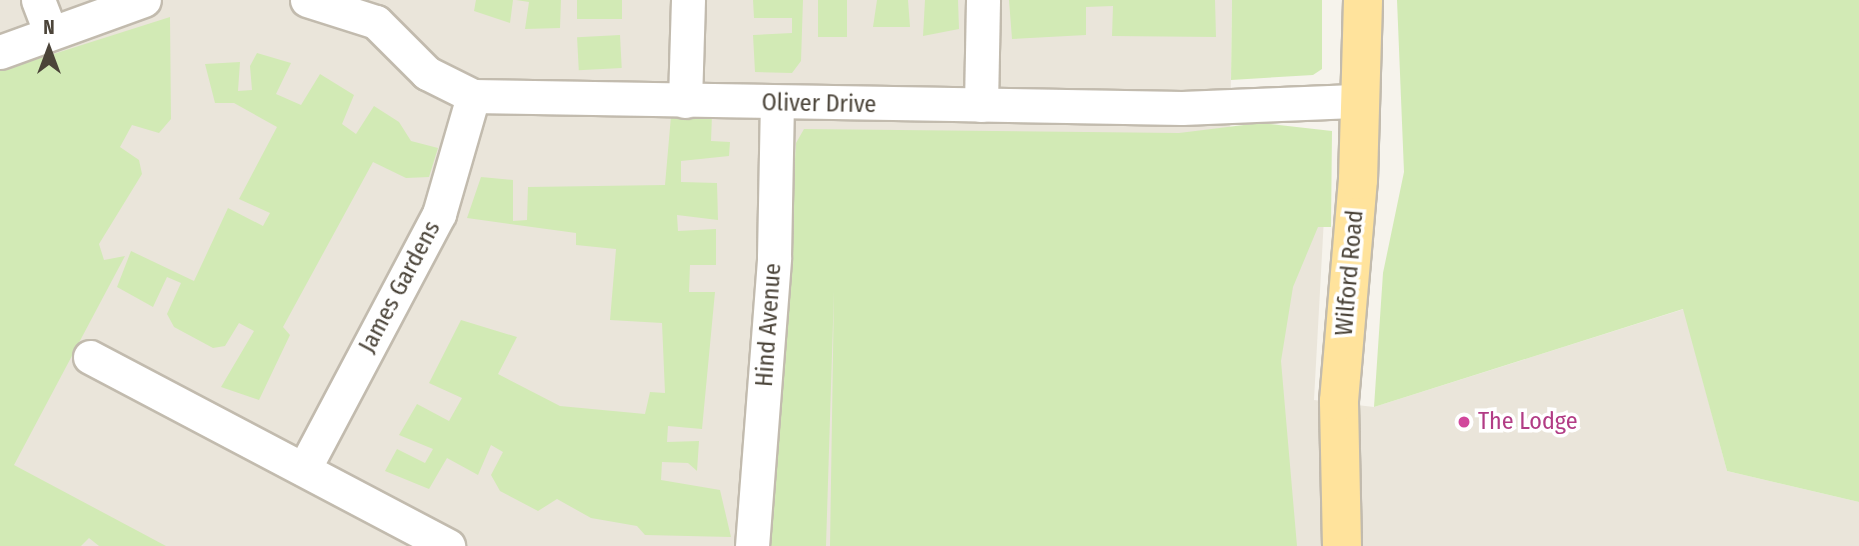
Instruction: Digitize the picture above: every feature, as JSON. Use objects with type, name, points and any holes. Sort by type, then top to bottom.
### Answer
[{"type":"main road","name":"Wilford Road","points":[[1342,546],[1339,401],[1360,101],[1363,0]]},
{"type":"street","points":[[38,0],[50,32]]},
{"type":"street","points":[[0,52],[144,0]]},
{"type":"street","name":"Oliver Drive","points":[[307,0],[382,11],[427,72],[473,96],[685,102],[1182,108],[1360,101]]},
{"type":"street","points":[[685,102],[688,0]]},
{"type":"street","points":[[981,105],[983,0]]},
{"type":"street","name":"James Gardens","points":[[304,468],[439,215],[473,96]]},
{"type":"street","name":"Hind Avenue","points":[[752,546],[774,257],[777,103]]},
{"type":"street","points":[[90,357],[448,546]]},
{"type":"shaded area","points":[[0,0],[1232,0],[1229,212],[1324,218],[1314,400],[1374,407],[1684,309],[1727,471],[1859,502],[1859,546],[0,546]]},
{"type":"green space","points":[[476,0],[513,0],[510,23],[474,11]]},
{"type":"green space","points":[[516,0],[561,0],[560,28],[525,29],[529,2]]},
{"type":"green space","points":[[577,0],[622,0],[622,19],[577,19]]},
{"type":"green space","points":[[753,0],[803,0],[801,61],[792,73],[755,72],[753,35],[792,33],[792,18],[754,18]]},
{"type":"green space","points":[[818,0],[847,0],[847,37],[818,37]]},
{"type":"green space","points":[[877,0],[908,0],[910,27],[873,27]]},
{"type":"green space","points":[[925,0],[958,0],[959,29],[923,36]]},
{"type":"green space","points":[[1009,0],[1215,0],[1216,37],[1112,36],[1113,6],[1086,7],[1086,35],[1012,39]]},
{"type":"green space","points":[[1232,0],[1322,0],[1322,69],[1313,75],[1231,80]]},
{"type":"green space","points":[[1397,0],[1859,0],[1859,502],[1727,471],[1683,309],[1374,407],[1383,273],[1404,172]]},
{"type":"green space","points":[[170,17],[171,119],[159,133],[132,125],[120,147],[139,160],[142,174],[99,244],[104,260],[125,256],[14,465],[166,546],[99,546],[89,538],[81,546],[0,546],[0,71]]},
{"type":"green space","points":[[620,35],[622,68],[579,70],[577,37]]},
{"type":"green space","points":[[257,53],[291,63],[276,94],[301,105],[320,74],[354,95],[342,124],[356,134],[374,106],[399,122],[411,141],[438,148],[429,177],[406,178],[373,162],[283,327],[290,335],[259,400],[221,387],[254,331],[239,323],[225,346],[213,348],[174,327],[167,314],[181,283],[167,277],[153,307],[117,287],[131,251],[194,281],[228,208],[263,226],[270,213],[239,199],[277,127],[234,103],[215,103],[205,64],[240,62],[238,91],[252,90],[250,66]]},
{"type":"green space","points":[[712,115],[711,141],[730,142],[729,156],[681,161],[681,182],[717,183],[718,220],[677,215],[678,231],[716,229],[716,265],[690,265],[689,292],[715,292],[702,429],[668,426],[667,442],[699,441],[697,471],[688,463],[662,462],[661,480],[720,490],[731,537],[645,535],[637,526],[591,518],[557,499],[538,511],[500,491],[491,475],[503,452],[491,445],[478,475],[447,458],[429,489],[385,471],[397,449],[425,463],[433,449],[399,435],[417,404],[449,421],[462,398],[429,383],[461,320],[517,337],[498,374],[560,406],[645,414],[650,392],[665,393],[662,323],[610,320],[616,249],[576,245],[576,233],[467,218],[481,177],[513,180],[513,221],[527,220],[528,187],[665,185],[671,116]]},
{"type":"green space","points":[[1260,123],[1332,131],[1331,227],[1318,227],[1293,287],[1281,361],[1297,546],[830,546],[834,290],[826,546],[770,546],[796,143],[804,129],[1179,133]]},
{"type":"place","name":"The Lodge","points":[[1464,422]]}]
